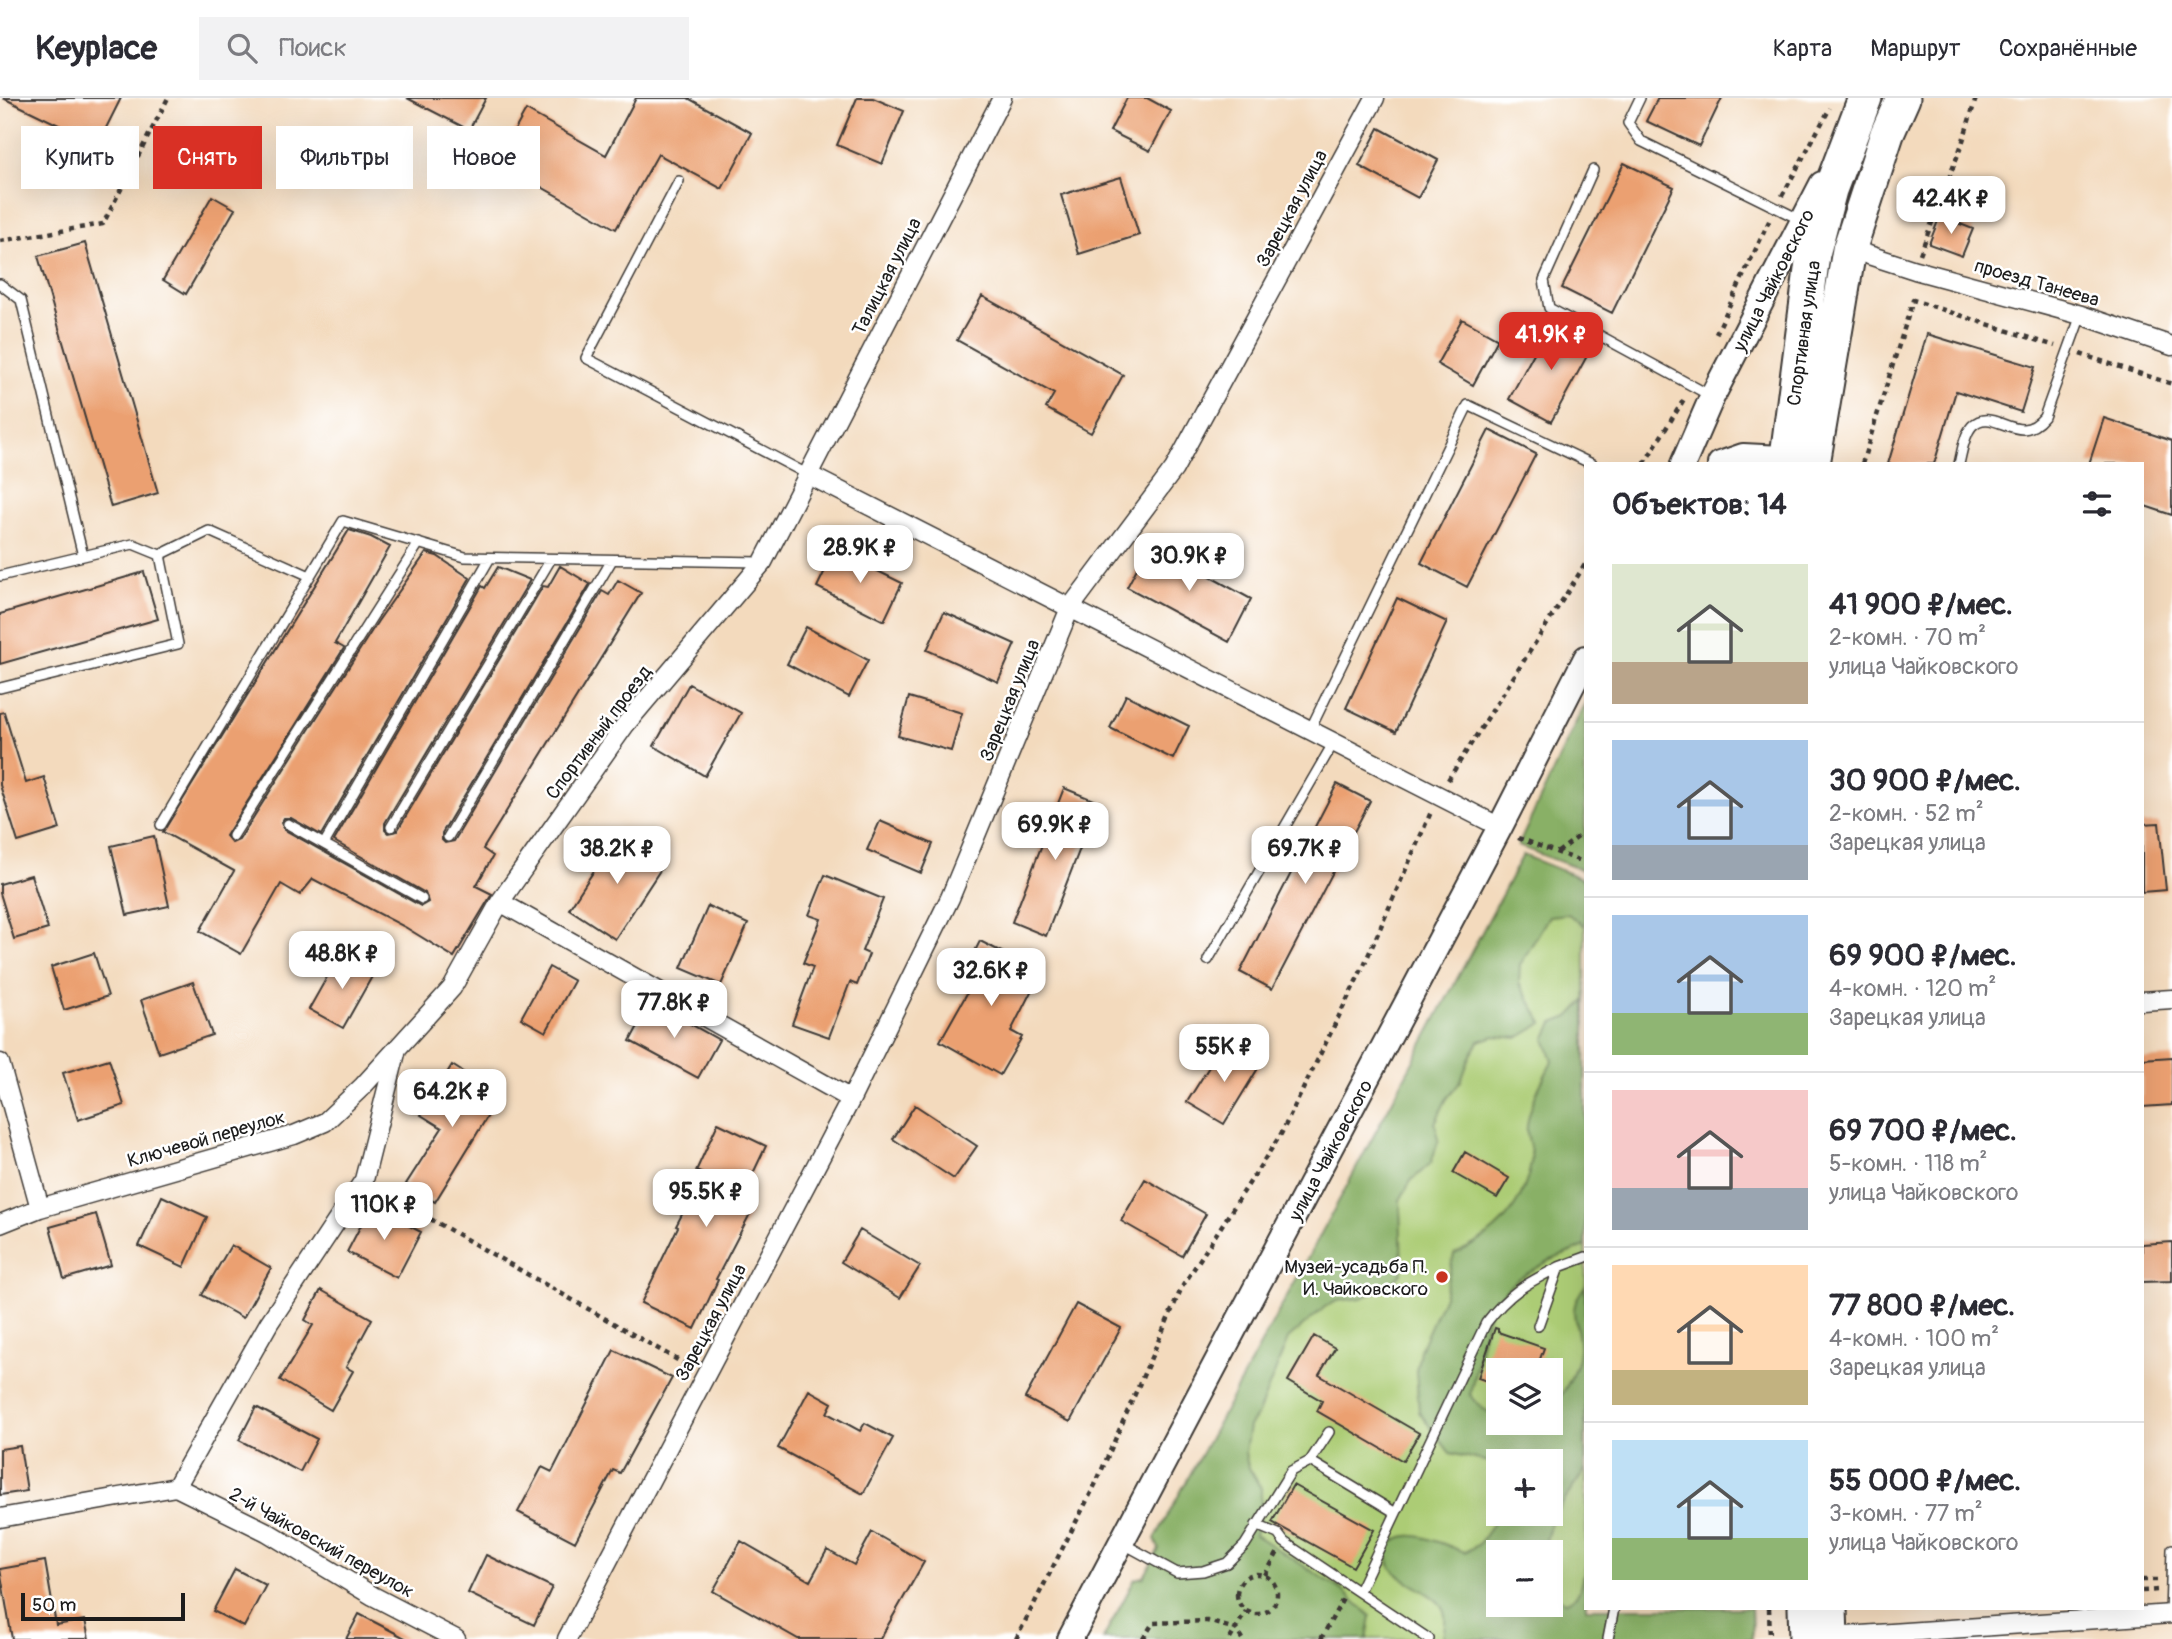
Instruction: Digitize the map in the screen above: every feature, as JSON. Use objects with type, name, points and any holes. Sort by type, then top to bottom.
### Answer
[{"type":"highway","name":"Спортивная улица","points":[[1800,461],[1849,250],[1868,187],[1903,98]]},
{"type":"highway","name":"Спортивная улица","points":[[1800,461],[1813,254],[1811,227],[1830,190],[1851,107]]},
{"type":"highway","points":[[1807,1610],[1825,1631]]},
{"type":"street","name":"Талицкая улица","points":[[807,474],[1002,98]]},
{"type":"street","name":"Зарецкая улица","points":[[568,1639],[851,1099],[950,898],[1070,608],[1174,469],[1375,98]]},
{"type":"street","name":"проезд Танеева","points":[[1811,227],[1849,250],[2081,315],[2172,346]]},
{"type":"street","name":"улица Чайковского","points":[[1684,462],[1702,391],[1811,227]]},
{"type":"street","points":[[1726,462],[1743,456],[1800,461]]},
{"type":"street","name":"Спортивный проезд","points":[[397,1049],[452,988],[500,902],[625,725],[763,562],[807,474]]},
{"type":"street","points":[[807,474],[1509,832]]},
{"type":"street","name":"улица Чайковского","points":[[1070,1639],[1509,832],[1584,663]]},
{"type":"street","points":[[500,902],[851,1099]]},
{"type":"street","points":[[2144,1001],[2172,999]]},
{"type":"street","points":[[0,1518],[176,1488],[269,1323],[364,1180],[397,1049]]},
{"type":"street","name":"Ключевой переулок","points":[[0,1224],[40,1208],[294,1135],[325,1122],[397,1049]]},
{"type":"street","points":[[0,1063],[40,1208]]},
{"type":"street","name":"2-й Чайковский переулок","points":[[176,1488],[267,1532],[373,1596],[457,1639]]},
{"type":"street","points":[[1825,1631],[2171,1614]]},
{"type":"lane","points":[[1640,98],[1628,123],[1642,141],[1811,227]]},
{"type":"lane","points":[[1594,170],[1544,280],[1549,308],[1702,391]]},
{"type":"lane","points":[[679,181],[586,358],[807,474]]},
{"type":"lane","points":[[0,284],[21,300],[83,556]]},
{"type":"lane","points":[[1960,462],[1968,433],[1973,425],[1980,421],[1990,420],[2027,430],[2036,427],[2044,417],[2081,315]]},
{"type":"lane","points":[[1310,730],[1468,405],[1588,462]]},
{"type":"lane","points":[[161,825],[343,521],[466,558],[763,562]]},
{"type":"lane","points":[[0,576],[133,544],[160,555],[209,531],[310,576]]},
{"type":"lane","points":[[233,836],[419,543]]},
{"type":"lane","points":[[0,688],[178,644],[160,555]]},
{"type":"lane","points":[[324,844],[489,558]]},
{"type":"lane","points":[[391,827],[551,559]]},
{"type":"lane","points":[[448,837],[612,561]]},
{"type":"lane","points":[[1208,960],[1334,742]]},
{"type":"lane","points":[[288,824],[422,899]]},
{"type":"lane","points":[[1355,1588],[1396,1513],[1486,1323],[1503,1301],[1523,1285],[1584,1258]]},
{"type":"lane","points":[[1538,1326],[1559,1267]]},
{"type":"lane","points":[[1121,1542],[1177,1573],[1203,1571],[1227,1563],[1245,1545],[1291,1471],[1310,1461],[1329,1432]]},
{"type":"lane","points":[[1310,1461],[1396,1513]]},
{"type":"lane","points":[[1256,1525],[1278,1534],[1284,1542],[1429,1639]]},
{"type":"lane","points":[[2171,1614],[2172,1549]]},
{"type":"lane","points":[[1608,1639],[1614,1610]]},
{"type":"path","points":[[0,241],[103,224],[168,98]]},
{"type":"path","points":[[1915,270],[1962,144],[1976,98]]},
{"type":"path","points":[[1714,338],[1776,207],[1851,107]]},
{"type":"path","points":[[1863,462],[1913,300],[2172,384]]},
{"type":"path","points":[[1646,462],[1702,391]]},
{"type":"path","points":[[1016,1639],[1096,1483],[1182,1287],[1287,1122],[1364,965],[1438,795],[1584,566]]},
{"type":"path","points":[[1509,832],[1584,862]]},
{"type":"path","points":[[1557,853],[1584,833]]},
{"type":"path","points":[[364,1180],[705,1376]]},
{"type":"path","points":[[1265,1575],[1284,1542]]},
{"type":"path","points":[[1253,1573],[1265,1575],[1274,1582],[1277,1593],[1275,1604],[1267,1611],[1256,1614],[1246,1611],[1238,1602],[1236,1589],[1242,1579],[1253,1573]]},
{"type":"path","points":[[1321,1639],[1355,1588]]},
{"type":"path","points":[[1769,1610],[1770,1639]]},
{"type":"path","points":[[1230,1639],[1246,1611]]},
{"type":"path","points":[[1143,1639],[1153,1623],[1207,1620],[1236,1629],[1242,1639]]},
{"type":"green space","points":[[1584,705],[1584,871],[1518,846]]},
{"type":"green space","name":"Музей-усадьба П. И. Чайковского","points":[[1523,855],[1584,880],[1584,1610],[1751,1610],[1752,1639],[1103,1639],[1135,1579],[1144,1577],[1159,1549],[1155,1539]]},
{"type":"green space","points":[[1523,855],[1584,880],[1584,925],[1568,914],[1549,916],[1520,965],[1519,983],[1543,1023],[1518,1038],[1495,1036],[1479,1041],[1461,1081],[1446,1100],[1435,1123],[1439,1139],[1431,1163],[1411,1181],[1400,1200],[1402,1272],[1389,1287],[1361,1298],[1337,1301],[1326,1306],[1288,1339],[1258,1414],[1249,1426],[1245,1453],[1248,1466],[1261,1488],[1261,1510],[1255,1535],[1342,1590],[1371,1616],[1367,1639],[1103,1639],[1135,1579],[1144,1577],[1159,1549],[1155,1539]]},
{"type":"green space","points":[[1584,1001],[1584,1246],[1549,1261],[1516,1280],[1490,1306],[1470,1395],[1486,1410],[1486,1435],[1563,1435],[1563,1392],[1573,1373],[1579,1349],[1574,1310],[1584,1288],[1584,1471],[1563,1502],[1563,1449],[1486,1449],[1486,1461],[1450,1453],[1419,1412],[1416,1371],[1420,1350],[1444,1296],[1454,1254],[1482,1239],[1505,1219],[1514,1208],[1527,1179],[1532,1158],[1527,1131],[1529,1117],[1537,1092],[1553,1060],[1545,1039],[1553,1023],[1569,1017]]},
{"type":"green space","points":[[1491,1526],[1550,1526],[1546,1540],[1486,1540],[1486,1617],[1563,1617],[1563,1601],[1571,1600],[1578,1593],[1584,1571],[1584,1610],[1751,1610],[1752,1639],[1448,1639],[1443,1636],[1443,1608],[1429,1595],[1397,1574],[1391,1566],[1388,1552],[1396,1540],[1405,1536],[1425,1538],[1465,1552],[1478,1545]]},
{"type":"building","points":[[3,98],[121,98],[107,126],[61,126]]},
{"type":"building","points":[[407,98],[486,98],[471,126],[461,126]]},
{"type":"building","points":[[636,98],[688,98],[752,133],[722,189],[658,154],[616,229],[540,186],[540,126],[517,126],[526,110],[606,155]]},
{"type":"building","points":[[857,98],[873,98],[904,111],[882,164],[837,145]]},
{"type":"building","points":[[1127,98],[1147,98],[1171,111],[1150,151],[1110,131]]},
{"type":"building","points":[[1658,98],[1722,98],[1699,146],[1646,121]]},
{"type":"building","points":[[1379,128],[1438,160],[1418,198],[1359,166]]},
{"type":"building","points":[[1624,163],[1674,187],[1612,313],[1562,288]]},
{"type":"building","points":[[1121,177],[1139,235],[1079,254],[1061,195]]},
{"type":"building","points":[[212,196],[235,209],[186,294],[163,280]]},
{"type":"building","points":[[1940,216],[1973,229],[1962,256],[1929,244]]},
{"type":"building","points":[[85,243],[158,493],[111,507],[38,256]]},
{"type":"building","points":[[982,296],[1123,375],[1091,433],[1046,408],[1054,394],[957,340]]},
{"type":"building","points":[[1462,319],[1498,339],[1473,385],[1437,364]]},
{"type":"building","points":[[1551,322],[1593,345],[1551,422],[1509,399]]},
{"type":"building","points":[[1927,334],[2035,367],[2021,412],[1956,391],[1935,462],[1889,462]]},
{"type":"building","points":[[2104,418],[2172,441],[2172,515],[2144,506],[2144,462],[2090,462]]},
{"type":"building","points":[[1489,430],[1536,454],[1467,587],[1421,563]]},
{"type":"building","points":[[349,530],[390,547],[335,643],[344,648],[226,836],[232,843],[239,840],[378,621],[426,553],[437,556],[470,578],[321,835],[291,818],[284,818],[281,823],[285,830],[421,906],[428,902],[425,893],[334,841],[482,586],[485,588],[498,567],[530,580],[385,823],[388,833],[397,831],[543,586],[548,587],[560,566],[590,584],[442,833],[445,843],[454,841],[602,591],[609,595],[618,580],[641,593],[483,849],[493,856],[476,886],[492,894],[454,957],[405,927],[313,879],[300,895],[281,884],[241,954],[200,931],[234,871],[163,832]]},
{"type":"building","points":[[1150,544],[1251,599],[1229,642],[1127,587]]},
{"type":"building","points":[[835,550],[902,583],[884,621],[817,587]]},
{"type":"building","points":[[144,572],[158,619],[0,664],[0,614]]},
{"type":"building","points":[[1397,598],[1447,622],[1396,732],[1346,708]]},
{"type":"building","points":[[944,612],[1015,644],[998,682],[927,650]]},
{"type":"building","points":[[806,627],[868,660],[849,697],[787,664]]},
{"type":"building","points":[[689,684],[741,713],[705,776],[654,746]]},
{"type":"building","points":[[1126,695],[1189,726],[1173,759],[1110,728]]},
{"type":"building","points":[[909,697],[962,713],[951,751],[898,736]]},
{"type":"building","points":[[4,712],[26,783],[44,777],[60,829],[18,842],[0,785],[0,713]]},
{"type":"building","points":[[1337,784],[1370,801],[1272,989],[1240,972]]},
{"type":"building","points":[[1064,788],[1098,802],[1046,936],[1012,922]]},
{"type":"building","points":[[880,821],[933,844],[921,873],[867,850]]},
{"type":"building","points":[[2159,823],[2166,890],[2144,892],[2144,824]]},
{"type":"building","points":[[618,834],[664,864],[615,939],[569,909]]},
{"type":"building","points":[[154,836],[169,906],[127,915],[111,846]]},
{"type":"building","points":[[31,875],[48,929],[14,939],[0,893],[0,884]]},
{"type":"building","points":[[825,875],[883,899],[862,951],[869,954],[857,985],[850,982],[829,1037],[792,1024],[813,967],[803,963],[821,919],[809,915]]},
{"type":"building","points":[[708,906],[748,924],[721,985],[681,968]]},
{"type":"building","points":[[980,941],[1041,972],[1011,1031],[1022,1037],[1000,1075],[940,1041],[974,981],[963,975]]},
{"type":"building","points":[[94,953],[108,996],[64,1010],[51,967]]},
{"type":"building","points":[[340,954],[374,973],[343,1028],[309,1009]]},
{"type":"building","points":[[549,967],[574,981],[546,1032],[521,1018]]},
{"type":"building","points":[[193,982],[212,1035],[159,1053],[141,1000]]},
{"type":"building","points":[[651,1002],[719,1040],[698,1078],[630,1041]]},
{"type":"building","points":[[1224,1043],[1260,1065],[1224,1124],[1187,1102]]},
{"type":"building","points":[[2172,1057],[2172,1105],[2144,1107],[2144,1059]]},
{"type":"building","points":[[109,1059],[124,1105],[78,1120],[63,1073]]},
{"type":"building","points":[[452,1065],[500,1096],[435,1202],[406,1184],[442,1128],[421,1115]]},
{"type":"building","points":[[915,1105],[977,1146],[954,1179],[893,1139]]},
{"type":"building","points":[[718,1123],[766,1146],[738,1205],[751,1212],[716,1279],[718,1280],[695,1329],[641,1303],[703,1174],[696,1171]]},
{"type":"building","points":[[1465,1152],[1509,1178],[1497,1198],[1453,1173]]},
{"type":"building","points":[[1145,1179],[1206,1214],[1182,1256],[1121,1221]]},
{"type":"building","points":[[162,1196],[207,1217],[184,1267],[139,1246]]},
{"type":"building","points":[[371,1206],[421,1232],[397,1278],[347,1252]]},
{"type":"building","points":[[96,1214],[111,1265],[64,1279],[50,1227]]},
{"type":"building","points":[[860,1230],[920,1266],[900,1298],[841,1262]]},
{"type":"building","points":[[2172,1242],[2172,1281],[2144,1282],[2144,1244]]},
{"type":"building","points":[[231,1245],[271,1268],[243,1318],[202,1295]]},
{"type":"building","points":[[321,1290],[372,1319],[346,1367],[353,1371],[331,1410],[280,1380],[313,1325],[305,1320]]},
{"type":"building","points":[[1076,1304],[1121,1328],[1070,1422],[1025,1398]]},
{"type":"building","points":[[1495,1328],[1498,1332],[1544,1348],[1540,1358],[1486,1358],[1486,1381],[1478,1378]]},
{"type":"building","points":[[1314,1336],[1335,1348],[1319,1375],[1419,1433],[1403,1461],[1317,1411],[1322,1401],[1288,1381]]},
{"type":"building","points":[[614,1350],[672,1378],[620,1473],[613,1470],[575,1542],[518,1512],[542,1467],[552,1472]]},
{"type":"building","points":[[809,1390],[832,1403],[827,1413],[860,1431],[865,1423],[893,1438],[863,1494],[778,1448]]},
{"type":"building","points":[[256,1407],[317,1439],[300,1472],[239,1440]]},
{"type":"building","points":[[20,1446],[27,1491],[0,1495],[0,1449]]},
{"type":"building","points":[[1293,1485],[1374,1530],[1353,1567],[1272,1522]]},
{"type":"building","points":[[872,1532],[924,1562],[880,1639],[798,1639],[713,1591],[741,1541],[810,1581],[827,1550],[854,1565]]},
{"type":"building","points":[[486,1555],[552,1587],[534,1625],[468,1593]]},
{"type":"building","points":[[45,1561],[56,1625],[85,1620],[89,1639],[12,1639],[0,1569]]},
{"type":"building","points":[[235,1569],[266,1585],[244,1627],[213,1611]]},
{"type":"building","points":[[359,1614],[407,1639],[346,1639]]},
{"type":"place","name":"Музей-усадьба П. И. Чайковского","points":[[1442,1277]]}]
